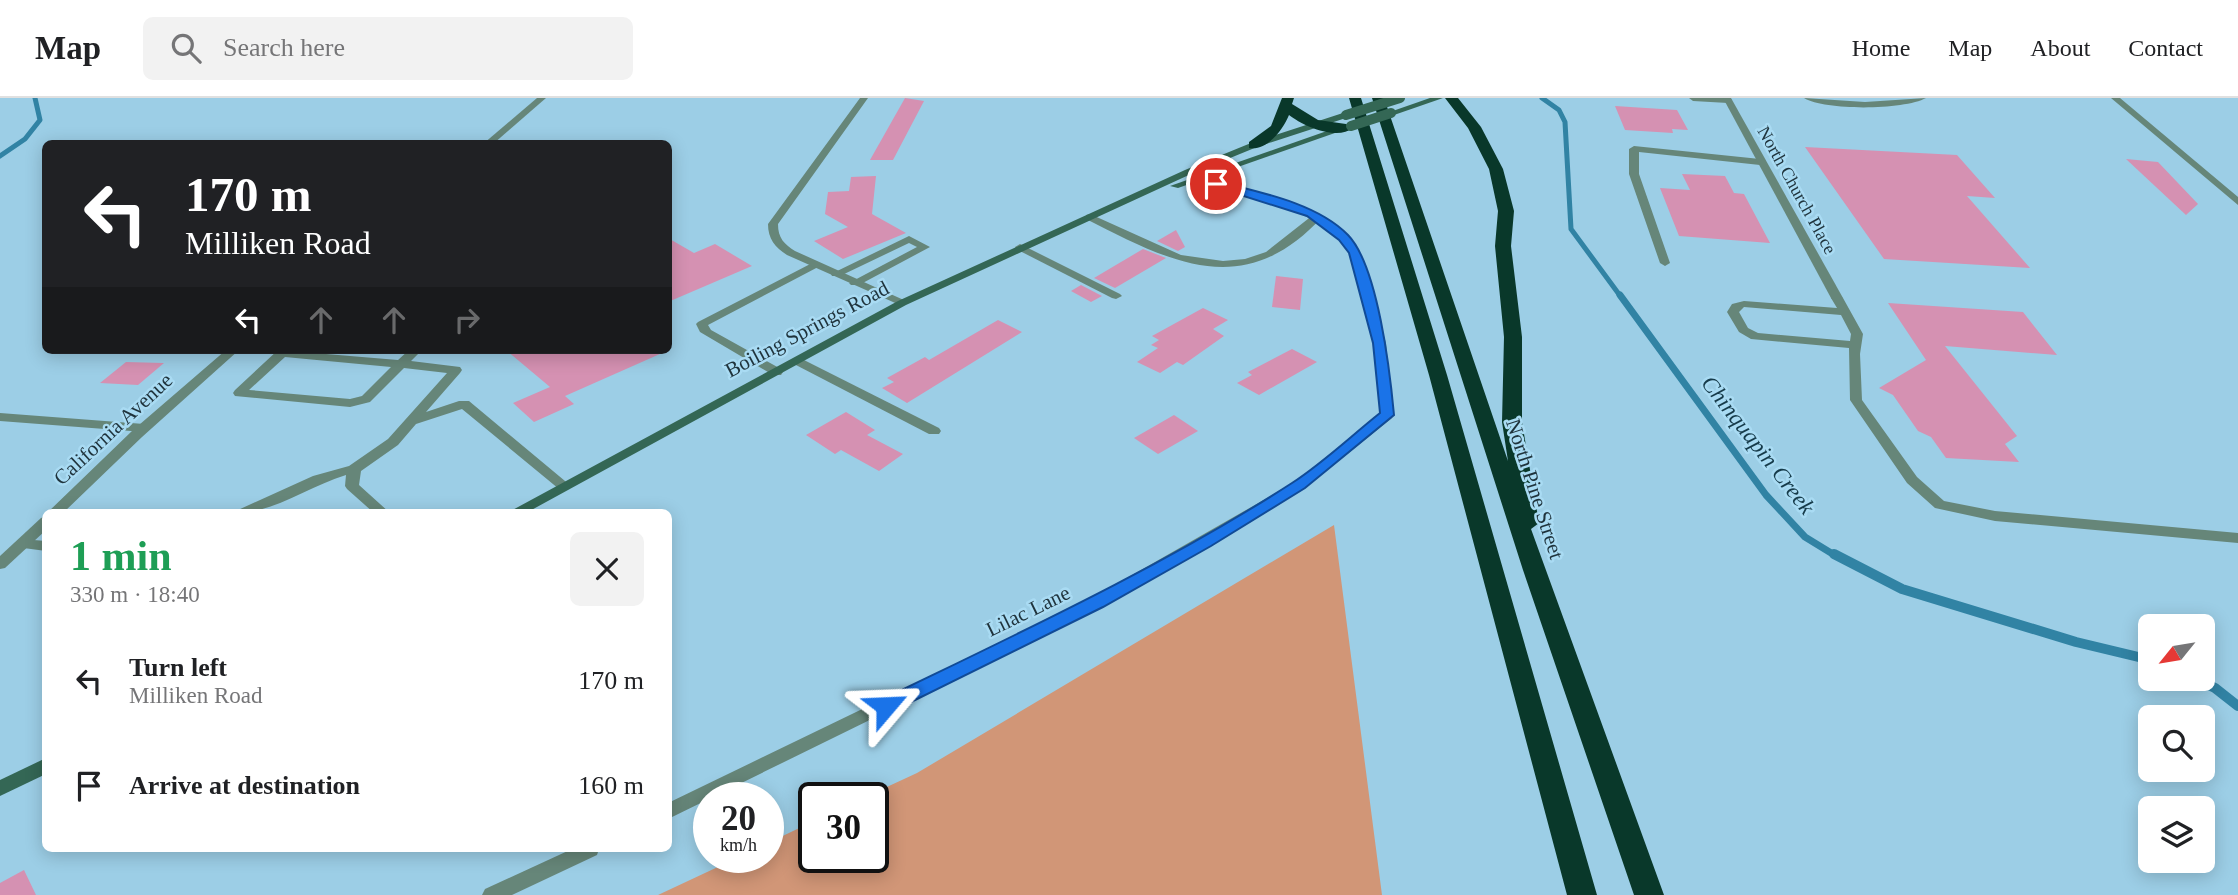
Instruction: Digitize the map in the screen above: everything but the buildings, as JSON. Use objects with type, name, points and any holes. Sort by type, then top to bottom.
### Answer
[{"type":"highway","points":[[1355,98],[1438,375],[1582,895]]},
{"type":"highway","points":[[1451,98],[1475,127],[1496,169],[1506,211],[1503,246],[1513,337],[1512,422],[1534,570]]},
{"type":"highway","points":[[1254,145],[1277,128],[1287,102],[1302,119],[1315,124],[1348,123]]},
{"type":"highway","name":"North Pine Street","points":[[1374,103],[1649,895]]},
{"type":"main road","name":"Boiling Springs Road","points":[[1348,123],[1374,103],[1400,98]]},
{"type":"main road","name":"Boiling Springs Road","points":[[1130,200],[1199,179],[1348,123],[1439,98]]},
{"type":"main road","name":"Boiling Springs Road","points":[[521,509],[902,303],[1188,172],[1315,124]]},
{"type":"main road","points":[[0,789],[42,767]]},
{"type":"street","points":[[492,140],[542,98]]},
{"type":"street","points":[[864,98],[773,224],[772,234],[778,245],[902,303]]},
{"type":"street","points":[[1693,98],[1728,99]]},
{"type":"street","points":[[1808,98],[1842,106],[1877,106],[1922,98]]},
{"type":"street","points":[[2115,98],[2238,202]]},
{"type":"street","name":"North Church Place","points":[[1728,99],[1760,162],[1857,334],[1856,400],[1912,480],[1940,505],[1995,516],[2238,538]]},
{"type":"street","points":[[1665,263],[1634,174],[1634,149],[1760,162]]},
{"type":"street","points":[[1090,217],[1157,251],[1211,266],[1241,263],[1271,253],[1317,217],[1294,207],[1199,179],[1188,172]]},
{"type":"street","name":"Lilac Lane","points":[[672,810],[1109,596],[1300,485],[1387,415],[1380,343],[1355,253],[1344,237],[1317,217]]},
{"type":"street","points":[[836,274],[909,239],[925,247],[855,283]]},
{"type":"street","points":[[1020,247],[1116,296]]},
{"type":"street","points":[[777,372],[705,332],[702,324],[816,264]]},
{"type":"street","points":[[1845,312],[1744,304],[1735,306],[1733,312],[1743,330],[1755,336],[1855,345]]},
{"type":"street","name":"California Avenue","points":[[58,509],[144,428],[228,354]]},
{"type":"street","points":[[280,354],[239,393],[350,403],[366,399],[412,354]]},
{"type":"street","points":[[252,509],[318,479],[354,469],[393,442],[456,370],[310,354]]},
{"type":"street","points":[[798,361],[934,431]]},
{"type":"street","points":[[411,421],[464,404],[564,486]]},
{"type":"street","points":[[0,417],[144,428]]},
{"type":"street","points":[[354,469],[352,486],[378,509]]},
{"type":"street","points":[[0,564],[42,525]]},
{"type":"street","points":[[21,544],[42,546]]},
{"type":"street","points":[[492,895],[584,852]]},
{"type":"shaded area","points":[[1334,525],[1382,895],[658,895],[705,873],[784,873],[784,835],[798,829],[798,873],[889,873],[889,786],[917,773]]},
{"type":"waterway","points":[[0,156],[25,139],[40,120],[35,98]]},
{"type":"waterway","name":"Chinquapin Creek","points":[[1542,98],[1559,110],[1565,122],[1571,229],[1621,297]]},
{"type":"waterway","name":"Chinquapin Creek","points":[[1620,295],[1766,495],[1805,537],[1836,556]]},
{"type":"waterway","name":"Chinquapin Creek","points":[[1834,554],[1902,589],[2076,642],[2138,657]]},
{"type":"waterway","name":"Chinquapin Creek","points":[[2216,689],[2238,706]]},
{"type":"route","points":[[886,706],[1097,602],[1206,542],[1300,485],[1387,415],[1380,343],[1355,253],[1344,237],[1311,214],[1216,184]]}]
